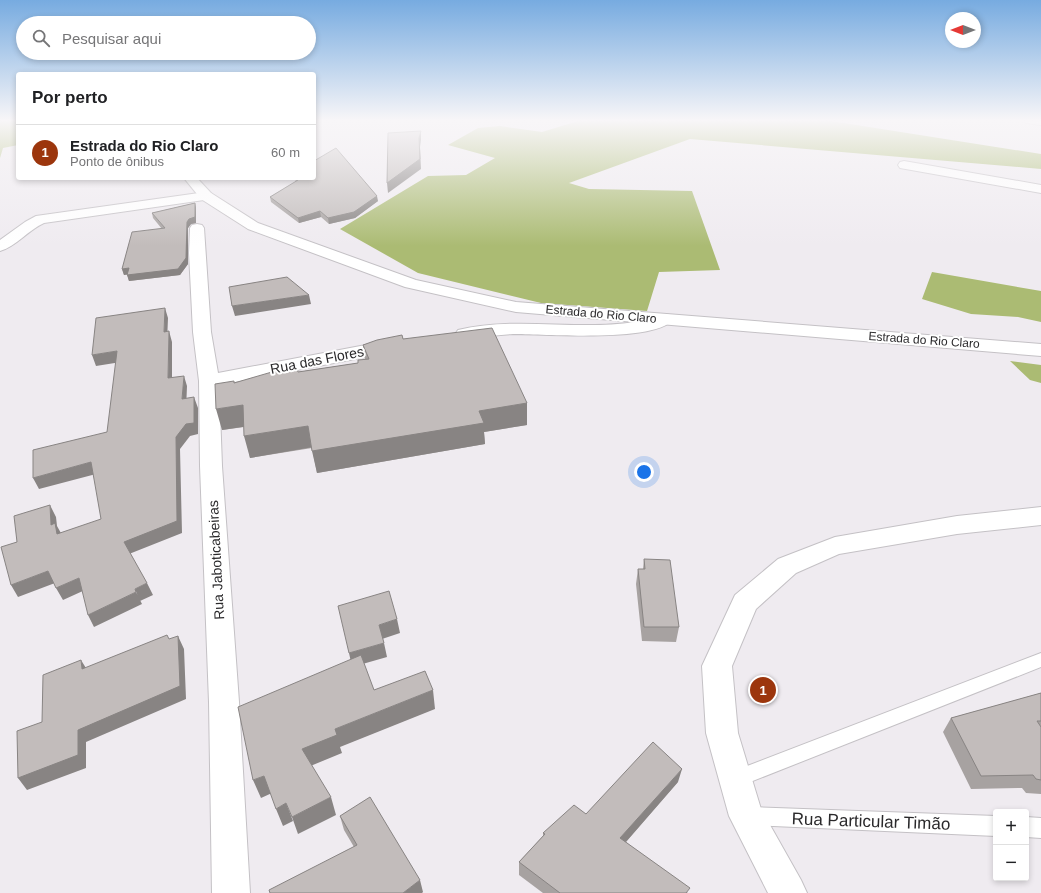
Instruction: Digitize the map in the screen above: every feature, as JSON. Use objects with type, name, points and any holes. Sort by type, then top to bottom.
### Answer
[{"type":"street","points":[[904,165],[1041,189]]},
{"type":"street","name":"Estrada do Rio Claro","points":[[192,180],[206,196],[253,226],[410,284],[516,307],[1041,350]]},
{"type":"street","points":[[0,246],[19,234],[26,227],[41,219],[206,196]]},
{"type":"street","name":"Rua Jaboticabeiras","points":[[196,228],[202,332],[209,381],[211,466],[224,702],[231,893]]},
{"type":"street","points":[[448,335],[518,329],[604,329],[634,327],[654,324],[664,319]]},
{"type":"street","name":"Rua das Flores","points":[[209,381],[409,343]]},
{"type":"street","points":[[788,893],[746,816],[722,733],[716,666],[745,603],[786,566],[836,546],[957,525],[1041,516]]},
{"type":"lane","points":[[735,779],[1041,660]]},
{"type":"lane","name":"Rua Particular Timão","points":[[746,816],[993,826]]},
{"type":"lane","points":[[1029,827],[1041,828]]},
{"type":"green space","points":[[487,163],[625,163],[569,183],[589,189],[692,191],[720,270],[659,272],[647,311],[541,303],[418,273],[340,229],[428,176],[466,175]]},
{"type":"green space","points":[[967,163],[1041,163],[1041,169]]},
{"type":"green space","points":[[932,272],[1041,291],[1041,322],[1018,317],[971,314],[922,299]]},
{"type":"green space","points":[[1010,361],[1041,365],[1041,383],[1030,380]]},
{"type":"building","points":[[316,163],[349,163],[377,196],[354,212],[328,218],[320,211],[298,218],[270,197],[298,180],[316,180]]},
{"type":"building","points":[[387,163],[415,163],[387,183]]},
{"type":"building","points":[[195,203],[195,217],[189,219],[187,222],[186,258],[178,269],[127,275],[129,268],[122,269],[132,232],[165,228],[152,213]]},
{"type":"building","points":[[287,277],[309,295],[232,306],[229,287]]},
{"type":"building","points":[[165,308],[164,332],[169,331],[168,378],[184,376],[182,399],[194,397],[194,423],[186,424],[176,437],[177,521],[124,542],[147,583],[135,589],[136,592],[88,615],[79,578],[56,588],[48,571],[11,585],[1,547],[17,542],[14,516],[50,505],[51,525],[55,523],[57,534],[101,519],[91,462],[33,478],[33,450],[107,432],[117,351],[92,355],[96,318]]},
{"type":"building","points":[[492,328],[527,403],[479,411],[484,423],[312,451],[308,426],[244,436],[243,405],[216,409],[215,384],[234,381],[234,383],[296,365],[298,372],[358,363],[358,360],[369,359],[363,345],[377,340],[402,335],[403,339]]},
{"type":"building","points":[[644,559],[670,560],[679,627],[644,627],[638,569],[645,569]]},
{"type":"building","points":[[389,591],[397,619],[379,625],[384,643],[349,653],[338,606]]},
{"type":"building","points":[[167,635],[169,639],[178,636],[180,686],[78,730],[78,755],[18,778],[17,731],[42,722],[43,675],[81,660],[82,669]]},
{"type":"building","points":[[361,655],[374,690],[425,671],[433,690],[335,729],[337,735],[302,749],[331,797],[292,817],[286,803],[276,809],[264,776],[253,780],[238,707]]},
{"type":"building","points":[[1041,693],[1041,721],[1037,721],[1041,727],[1041,780],[1036,779],[1033,775],[981,776],[951,718]]},
{"type":"building","points":[[653,742],[682,769],[620,838],[690,888],[686,893],[560,893],[519,862],[545,834],[543,833],[574,805],[586,814]]},
{"type":"building","points":[[370,797],[420,880],[403,893],[270,893],[269,890],[357,845],[340,816]]},
{"type":"place","name":"Estrada do Rio Claro","points":[[763,690]]}]
